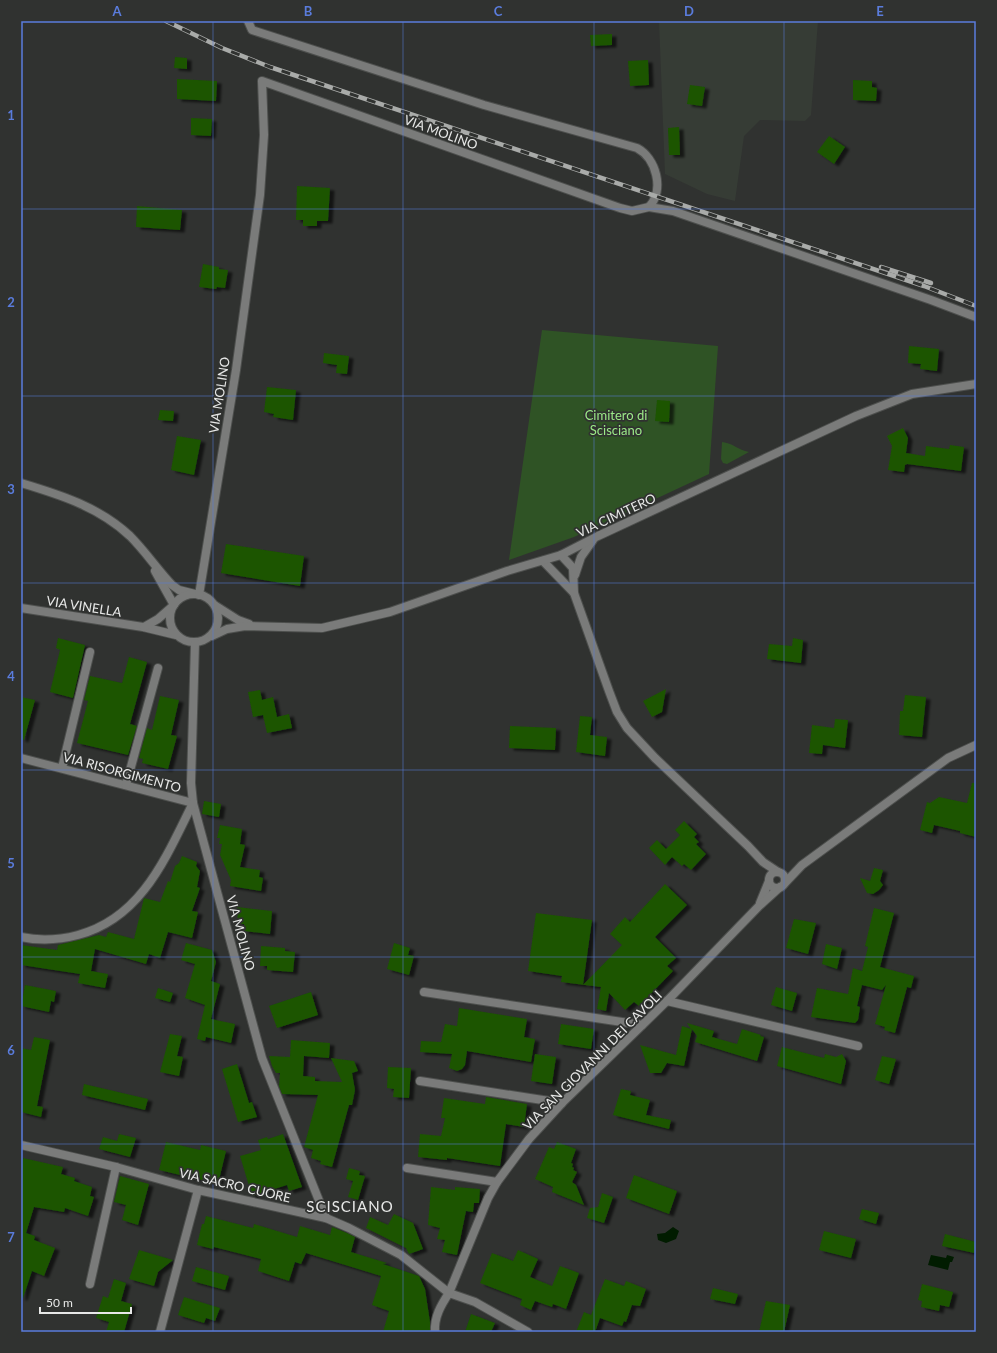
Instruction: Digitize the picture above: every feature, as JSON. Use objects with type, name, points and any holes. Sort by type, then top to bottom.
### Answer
[{"type":"street","points":[[248,21],[252,30],[484,105],[637,148],[648,156],[656,177],[656,195],[649,206],[687,216],[976,317]]},
{"type":"street","name":"VIA MOLINO","points":[[197,594],[236,370],[260,195],[264,134],[262,80],[620,208],[632,211],[649,206]]},
{"type":"street","name":"VIA CIMITERO","points":[[256,626],[291,628],[329,627],[390,612],[561,555],[594,538],[856,416],[912,394],[976,384]]},
{"type":"street","points":[[21,483],[68,497],[89,507],[110,520],[125,532],[172,585],[179,590],[210,599],[218,613],[219,621],[212,636]]},
{"type":"street","points":[[574,578],[581,557],[594,538]]},
{"type":"street","points":[[561,555],[573,568],[574,593],[609,691],[627,728],[763,862],[784,877],[782,886],[773,887],[763,862]]},
{"type":"street","points":[[147,556],[174,605],[170,620],[176,635],[182,640],[195,643],[235,627],[256,626]]},
{"type":"street","points":[[543,561],[574,593]]},
{"type":"street","points":[[143,627],[153,624],[179,599],[197,594]]},
{"type":"street","points":[[215,606],[238,620],[256,626]]},
{"type":"street","name":"VIA VINELLA","points":[[21,608],[143,627],[176,635]]},
{"type":"street","name":"VIA MOLINO","points":[[195,643],[191,783],[193,803],[262,1058],[326,1218]]},
{"type":"street","points":[[62,768],[90,652]]},
{"type":"street","points":[[126,785],[158,668]]},
{"type":"street","name":"VIA SAN GIOVANNI DEI CAVOLI","points":[[435,1332],[436,1317],[441,1304],[449,1293],[488,1198],[497,1182],[529,1139],[562,1103],[667,1001],[759,906],[782,886],[802,865],[948,758],[976,745]]},
{"type":"street","name":"VIA RISORGIMENTO","points":[[21,758],[193,803],[166,857],[153,878],[139,897],[124,912],[107,924],[90,932],[69,938],[44,941],[21,937]]},
{"type":"street","name":"VIA SAN GIOVANNI DEI CAVOLI","points":[[759,906],[773,874],[802,865]]},
{"type":"street","points":[[424,992],[642,1025]]},
{"type":"street","points":[[667,1001],[858,1046]]},
{"type":"street","points":[[420,1081],[562,1103]]},
{"type":"street","name":"VIA SACRO CUORE","points":[[21,1145],[116,1167],[198,1190],[326,1218],[350,1228],[401,1255],[449,1293],[475,1302],[528,1332]]},
{"type":"street","points":[[90,1284],[116,1167]]},
{"type":"street","points":[[407,1168],[497,1182]]},
{"type":"street","points":[[160,1332],[198,1190]]},
{"type":"shaded area","points":[[659,21],[818,21],[811,115],[805,121],[760,120],[744,136],[735,201],[707,194],[665,174]]},
{"type":"shaded area","points":[[673,1227],[679,1231],[676,1239],[666,1243],[658,1240],[657,1234],[665,1233]]},
{"type":"shaded area","points":[[931,1255],[946,1258],[947,1255],[954,1257],[952,1262],[950,1262],[948,1270],[928,1265]]},
{"type":"green space","name":"Cimitero di Scisciano","points":[[542,330],[718,346],[709,474],[574,537],[509,560]]},
{"type":"green space","points":[[722,442],[749,452],[727,464],[723,463],[721,459]]},
{"type":"building","points":[[612,34],[612,45],[591,46],[590,35]]},
{"type":"building","points":[[175,57],[187,58],[187,69],[174,68]]},
{"type":"building","points":[[648,60],[649,85],[630,86],[628,61]]},
{"type":"building","points":[[177,79],[217,81],[216,101],[177,99]]},
{"type":"building","points":[[853,80],[872,81],[872,87],[877,88],[876,101],[853,100]]},
{"type":"building","points":[[690,85],[705,87],[702,106],[687,104]]},
{"type":"building","points":[[191,118],[212,119],[211,136],[191,135]]},
{"type":"building","points":[[679,127],[680,155],[669,155],[668,128]]},
{"type":"building","points":[[829,136],[845,147],[834,164],[817,152]]},
{"type":"building","points":[[297,186],[330,188],[328,221],[317,221],[317,226],[303,226],[303,220],[296,220]]},
{"type":"building","points":[[137,206],[182,210],[180,230],[136,227]]},
{"type":"building","points":[[203,264],[228,270],[225,288],[217,287],[216,289],[199,287]]},
{"type":"building","points":[[909,346],[939,349],[937,371],[920,369],[921,364],[908,363]]},
{"type":"building","points":[[324,353],[349,356],[347,374],[336,373],[337,365],[323,363]]},
{"type":"building","points":[[267,387],[296,390],[293,420],[273,417],[274,414],[264,412]]},
{"type":"building","points":[[657,400],[670,401],[669,422],[655,421]]},
{"type":"building","points":[[160,410],[174,411],[173,421],[158,420]]},
{"type":"building","points":[[903,428],[908,438],[906,453],[925,456],[926,446],[949,449],[950,445],[964,447],[961,471],[907,464],[905,465],[904,472],[888,470],[892,446],[887,436]]},
{"type":"building","points":[[177,436],[201,440],[194,475],[171,470]]},
{"type":"building","points":[[226,544],[304,556],[300,586],[221,573]]},
{"type":"building","points":[[58,638],[85,645],[73,698],[50,692],[60,650],[56,648]]},
{"type":"building","points":[[793,638],[803,640],[801,663],[767,659],[769,644],[792,646]]},
{"type":"building","points":[[129,657],[147,662],[130,724],[137,726],[128,755],[77,743],[88,701],[84,700],[90,676],[122,683]]},
{"type":"building","points":[[666,689],[662,712],[652,717],[643,701]]},
{"type":"building","points":[[260,690],[262,700],[273,697],[277,717],[289,714],[292,728],[267,733],[263,715],[253,717],[248,692]]},
{"type":"building","points":[[905,695],[926,697],[922,737],[899,735],[900,711],[903,711]]},
{"type":"building","points":[[160,696],[179,700],[171,735],[177,736],[168,769],[142,763],[143,759],[139,758],[147,728],[152,730]]},
{"type":"building","points":[[21,697],[35,700],[24,740],[21,739]]},
{"type":"building","points":[[580,716],[592,717],[590,735],[607,737],[605,756],[576,752]]},
{"type":"building","points":[[835,719],[848,720],[845,748],[823,745],[822,754],[809,753],[812,725],[834,728]]},
{"type":"building","points":[[510,726],[556,728],[555,750],[509,748]]},
{"type":"building","points":[[972,783],[976,783],[976,837],[960,833],[960,831],[934,825],[932,833],[920,830],[927,802],[930,803],[939,797],[967,803]]},
{"type":"building","points":[[204,801],[221,804],[219,817],[202,814]]},
{"type":"building","points":[[684,821],[697,834],[694,837],[699,842],[696,844],[706,854],[691,870],[684,864],[682,866],[672,857],[665,865],[649,848],[657,840],[666,849],[680,835],[675,830]]},
{"type":"building","points":[[220,825],[242,829],[240,844],[245,845],[240,867],[260,870],[259,877],[263,878],[261,891],[230,886],[231,880],[220,855],[222,844],[219,844],[220,838],[217,838]]},
{"type":"building","points":[[182,856],[197,862],[196,866],[200,871],[197,887],[200,888],[192,911],[198,912],[192,938],[168,932],[160,958],[149,954],[146,964],[95,949],[91,971],[108,974],[105,988],[78,983],[80,974],[21,965],[21,945],[57,950],[58,945],[99,935],[106,937],[108,932],[134,939],[144,898],[160,902],[168,881],[170,882],[175,866],[179,863]]},
{"type":"building","points":[[874,868],[883,870],[880,881],[883,885],[873,894],[867,893],[860,878],[870,881]]},
{"type":"building","points":[[665,884],[687,905],[655,937],[676,958],[667,966],[673,971],[639,1006],[634,1002],[625,1010],[609,993],[606,1011],[597,1009],[601,987],[583,985],[622,945],[610,934],[625,917],[630,922]]},
{"type":"building","points":[[237,907],[272,911],[270,934],[244,931],[244,924],[238,924]]},
{"type":"building","points":[[874,908],[894,913],[880,967],[914,976],[911,988],[907,987],[895,1033],[884,1030],[885,1027],[875,1024],[886,985],[882,990],[862,985],[857,1006],[860,1007],[858,1020],[855,1023],[811,1017],[817,988],[848,994],[853,968],[862,971],[868,947],[865,946]]},
{"type":"building","points":[[536,913],[592,920],[583,985],[561,982],[562,976],[528,971]]},
{"type":"building","points":[[794,919],[816,923],[808,954],[786,948]]},
{"type":"building","points":[[186,943],[212,950],[216,962],[211,981],[220,984],[211,1019],[235,1024],[231,1043],[206,1037],[205,1041],[197,1039],[205,1005],[185,998],[195,964],[181,960]]},
{"type":"building","points":[[394,943],[410,948],[408,955],[414,956],[409,975],[387,969]]},
{"type":"building","points":[[826,944],[842,948],[837,969],[822,964]]},
{"type":"building","points":[[261,946],[285,948],[285,951],[295,952],[293,972],[267,970],[267,966],[260,966]]},
{"type":"building","points":[[25,985],[56,991],[54,1002],[51,1001],[49,1012],[21,1006]]},
{"type":"building","points":[[776,987],[797,993],[792,1011],[771,1005]]},
{"type":"building","points":[[158,988],[173,993],[170,1002],[155,998]]},
{"type":"building","points":[[311,992],[318,1015],[277,1028],[269,1006]]},
{"type":"building","points":[[459,1008],[527,1019],[524,1037],[535,1039],[531,1062],[467,1051],[465,1065],[462,1069],[457,1071],[449,1068],[452,1054],[420,1052],[421,1041],[441,1042],[445,1024],[457,1026]]},
{"type":"building","points":[[687,1023],[714,1031],[712,1037],[737,1044],[742,1029],[761,1035],[760,1036],[764,1037],[757,1061],[695,1042],[697,1036],[692,1029],[684,1066],[667,1063],[661,1073],[650,1073],[640,1045],[676,1055],[682,1026],[691,1029]]},
{"type":"building","points":[[561,1024],[594,1029],[591,1049],[558,1044]]},
{"type":"building","points":[[170,1034],[182,1036],[177,1056],[183,1057],[179,1076],[160,1072]]},
{"type":"building","points":[[34,1037],[50,1040],[37,1106],[43,1107],[41,1117],[21,1112],[21,1048],[31,1050]]},
{"type":"building","points":[[291,1040],[330,1043],[329,1058],[304,1056],[303,1076],[315,1077],[315,1081],[342,1082],[331,1058],[354,1061],[358,1071],[352,1073],[355,1090],[352,1105],[349,1105],[332,1167],[320,1164],[321,1161],[311,1158],[313,1150],[304,1147],[318,1095],[282,1094],[279,1086],[280,1073],[276,1073],[272,1066],[269,1056],[290,1057]]},
{"type":"building","points":[[782,1047],[824,1058],[825,1054],[836,1057],[842,1054],[846,1061],[841,1084],[777,1066]]},
{"type":"building","points":[[535,1054],[556,1057],[552,1084],[531,1081]]},
{"type":"building","points":[[882,1056],[896,1059],[889,1084],[875,1080]]},
{"type":"building","points":[[237,1064],[249,1103],[252,1102],[257,1117],[238,1122],[222,1069]]},
{"type":"building","points":[[388,1067],[411,1068],[409,1098],[393,1097],[394,1089],[387,1088]]},
{"type":"building","points":[[84,1084],[148,1099],[145,1110],[82,1095]]},
{"type":"building","points":[[621,1089],[631,1091],[630,1095],[650,1100],[646,1115],[671,1120],[669,1129],[613,1115]]},
{"type":"building","points":[[486,1097],[527,1104],[524,1127],[506,1124],[500,1166],[447,1158],[447,1160],[418,1157],[420,1134],[441,1136],[445,1118],[441,1118],[444,1098],[485,1104]]},
{"type":"building","points":[[119,1134],[136,1138],[130,1157],[99,1149],[103,1137],[117,1141]]},
{"type":"building","points":[[283,1134],[302,1187],[289,1191],[287,1185],[252,1196],[240,1156],[261,1150],[258,1140],[267,1137],[268,1139]]},
{"type":"building","points":[[166,1142],[200,1150],[201,1145],[226,1151],[218,1184],[159,1170]]},
{"type":"building","points":[[557,1142],[576,1149],[571,1163],[573,1164],[573,1170],[577,1172],[572,1182],[576,1185],[584,1205],[552,1192],[553,1187],[535,1179],[549,1147],[554,1149]]},
{"type":"building","points":[[23,1158],[63,1167],[61,1174],[75,1178],[74,1181],[92,1187],[90,1196],[94,1197],[88,1216],[65,1208],[64,1212],[34,1207],[26,1233],[35,1236],[34,1240],[55,1248],[44,1276],[32,1271],[23,1298],[21,1298],[21,1169]]},
{"type":"building","points":[[349,1168],[360,1171],[359,1175],[365,1176],[358,1200],[348,1197],[353,1181],[346,1179]]},
{"type":"building","points":[[634,1175],[677,1191],[669,1214],[626,1198]]},
{"type":"building","points":[[120,1176],[149,1184],[138,1225],[122,1220],[126,1205],[114,1202]]},
{"type":"building","points":[[431,1187],[455,1190],[455,1187],[480,1189],[479,1203],[474,1203],[473,1212],[466,1211],[457,1255],[442,1252],[445,1240],[437,1239],[440,1228],[428,1225]]},
{"type":"building","points":[[602,1193],[613,1197],[604,1223],[587,1218],[590,1208],[598,1207]]},
{"type":"building","points":[[862,1209],[879,1213],[876,1224],[859,1219]]},
{"type":"building","points":[[394,1214],[413,1223],[423,1249],[409,1254],[406,1248],[366,1228],[370,1217],[388,1225]]},
{"type":"building","points":[[206,1216],[253,1228],[254,1224],[297,1237],[300,1226],[330,1235],[332,1227],[355,1237],[351,1252],[387,1263],[383,1264],[419,1276],[425,1289],[430,1332],[383,1332],[389,1311],[372,1305],[381,1276],[306,1253],[301,1264],[295,1262],[289,1281],[258,1271],[261,1259],[214,1247],[213,1249],[197,1245],[202,1224],[204,1224]]},
{"type":"building","points":[[824,1231],[856,1239],[851,1258],[819,1250]]},
{"type":"building","points":[[945,1234],[976,1242],[974,1253],[942,1246]]},
{"type":"building","points":[[139,1250],[173,1260],[158,1272],[154,1286],[129,1279]]},
{"type":"building","points":[[518,1250],[538,1259],[530,1277],[552,1286],[560,1266],[579,1273],[566,1309],[553,1304],[552,1307],[535,1301],[531,1310],[520,1305],[522,1299],[480,1283],[492,1253],[513,1261]]},
{"type":"building","points":[[196,1267],[229,1276],[225,1290],[192,1281]]},
{"type":"building","points":[[114,1279],[126,1283],[121,1301],[132,1304],[124,1332],[106,1332],[109,1322],[96,1318],[103,1296],[108,1298]]},
{"type":"building","points":[[605,1279],[624,1286],[626,1281],[646,1289],[640,1306],[632,1305],[626,1322],[624,1321],[622,1326],[600,1318],[595,1332],[576,1332],[584,1312],[591,1315]]},
{"type":"building","points":[[922,1284],[953,1292],[949,1307],[940,1305],[939,1311],[921,1307],[922,1301],[918,1300]]},
{"type":"building","points":[[713,1288],[738,1294],[735,1304],[710,1299]]},
{"type":"building","points":[[184,1297],[220,1308],[215,1321],[206,1318],[204,1323],[178,1315]]},
{"type":"building","points":[[766,1301],[790,1305],[784,1332],[759,1332]]},
{"type":"building","points":[[471,1314],[495,1323],[491,1332],[465,1332]]},
{"type":"railway","points":[[166,21],[222,48],[270,67],[924,286],[976,306]]},
{"type":"railway","points":[[881,267],[931,283]]},
{"type":"district","name":"SCISCIANO","points":[[350,1206]]}]
